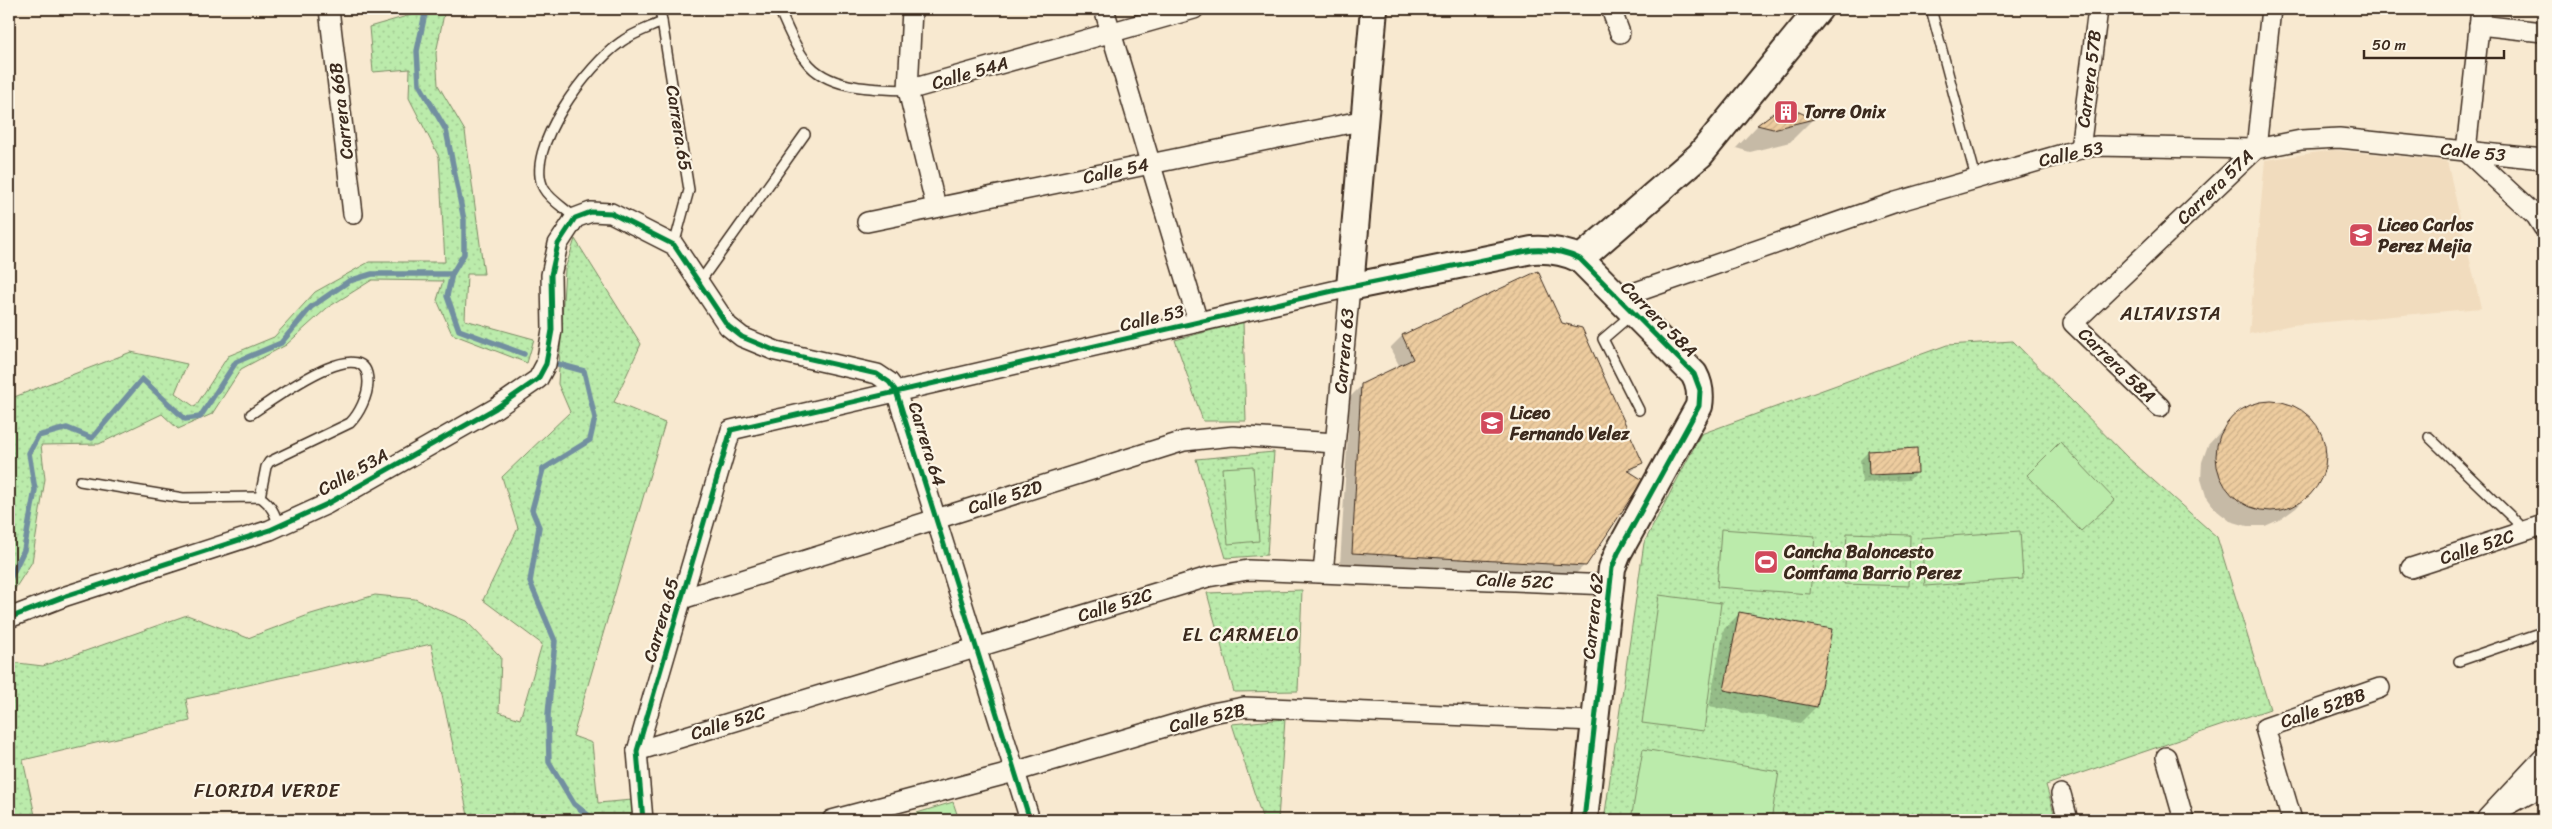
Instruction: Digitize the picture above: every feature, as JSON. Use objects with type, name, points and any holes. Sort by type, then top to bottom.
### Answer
[{"type":"street","name":"Carrera 66B","points":[[329,9],[353,214]]},
{"type":"street","points":[[912,9],[908,90],[936,208]]},
{"type":"street","points":[[1104,9],[1198,322]]},
{"type":"street","name":"Calle 54A","points":[[908,90],[1194,9]]},
{"type":"street","name":"Carrera 63","points":[[1323,573],[1374,9]]},
{"type":"street","points":[[1611,9],[1620,33]]},
{"type":"street","name":"Carrera 57B","points":[[2080,149],[2098,9]]},
{"type":"street","name":"Carrera 57A","points":[[2073,323],[2256,149],[2271,9]]},
{"type":"street","points":[[1580,259],[1700,155],[1815,11]]},
{"type":"street","points":[[2543,32],[2480,17],[2466,151],[2536,216],[2543,227]]},
{"type":"street","name":"Calle 54","points":[[867,222],[1365,120]]},
{"type":"street","name":"Calle 53","points":[[1626,306],[1896,202],[2080,149],[2109,146],[2256,149],[2301,140],[2340,138],[2543,159]]},
{"type":"street","points":[[575,218],[591,212],[611,213],[674,245]]},
{"type":"street","name":"Calle 53A","points":[[9,618],[66,596],[279,526],[327,504],[496,408],[538,379],[546,364],[552,330],[551,275],[558,244],[575,218]]},
{"type":"street","name":"Carrera 64","points":[[674,245],[728,326],[758,345],[877,374],[889,382],[896,391],[1030,820]]},
{"type":"street","name":"Calle 53","points":[[731,430],[1350,287],[1532,250],[1548,249],[1567,252],[1580,259]]},
{"type":"street","name":"Carrera 58A","points":[[1580,259],[1694,374],[1700,390],[1699,406]]},
{"type":"street","name":"Carrera 58A","points":[[2073,323],[2160,408]]},
{"type":"street","name":"Carrera 62","points":[[1584,820],[1612,568],[1618,553],[1699,406]]},
{"type":"street","name":"Carrera 65","points":[[642,820],[637,751],[731,430]]},
{"type":"street","name":"Calle 52D","points":[[682,599],[1184,441],[1233,436],[1335,443]]},
{"type":"street","name":"Calle 52C","points":[[2411,568],[2535,528]]},
{"type":"street","name":"Calle 52C","points":[[637,751],[1223,574],[1248,570],[1610,585]]},
{"type":"street","name":"Calle 52BB","points":[[2292,820],[2265,728],[2380,688]]},
{"type":"street","name":"Calle 52B","points":[[832,820],[1014,772],[1212,713],[1244,707],[1595,721]]},
{"type":"street","points":[[2166,757],[2184,820]]},
{"type":"street","points":[[2486,819],[2543,758]]},
{"type":"street","points":[[2486,819],[2543,786]]},
{"type":"street","points":[[2061,794],[2068,820]]},
{"type":"lane","name":"Carrera 65","points":[[660,9],[689,190],[674,245]]},
{"type":"lane","name":"Calle 54A","points":[[779,9],[806,62],[823,76],[865,88],[908,90]]},
{"type":"lane","points":[[1931,9],[1976,178]]},
{"type":"lane","points":[[575,218],[544,190],[540,178],[541,155],[566,101],[583,76],[621,42],[662,22]]},
{"type":"lane","points":[[699,284],[805,134]]},
{"type":"lane","points":[[1626,306],[1603,339],[1639,410]]},
{"type":"lane","points":[[251,414],[323,370],[340,362],[353,361],[361,363],[365,368],[368,389],[356,417],[350,423],[269,462],[266,467],[260,497]]},
{"type":"lane","points":[[2429,437],[2535,528]]},
{"type":"lane","points":[[80,481],[183,498],[260,497],[267,502],[279,526]]},
{"type":"lane","points":[[2459,661],[2543,632]]},
{"type":"shaded area","name":"Liceo Carlos Perez Mejia","points":[[2333,150],[2447,161],[2481,308],[2292,325],[2249,334],[2265,160]]},
{"type":"green space","points":[[415,9],[445,9],[436,53],[438,85],[465,131],[484,274],[467,274],[465,320],[534,339],[527,363],[452,334],[437,300],[443,281],[372,280],[327,308],[286,345],[241,369],[212,414],[178,429],[162,414],[99,444],[41,445],[45,479],[32,562],[9,598],[9,399],[131,352],[187,364],[175,393],[195,407],[228,356],[274,337],[315,292],[369,262],[445,262],[439,157],[409,98],[410,69],[373,72],[369,27],[414,14]]},
{"type":"green space","points":[[575,239],[641,344],[614,402],[665,423],[573,736],[592,743],[598,803],[632,800],[633,820],[469,820],[431,644],[186,699],[190,721],[23,760],[36,820],[9,820],[9,662],[43,666],[187,615],[248,638],[311,614],[375,595],[415,599],[466,621],[501,657],[499,712],[520,719],[542,644],[483,600],[518,528],[502,477],[570,412],[558,384],[565,269]]},
{"type":"green space","points":[[1243,322],[1246,421],[1203,421],[1175,340]]},
{"type":"green space","points":[[2013,341],[2127,457],[2217,537],[2270,709],[2046,785],[2056,820],[1604,820],[1644,543],[1701,434],[1947,345]]},
{"type":"green space","points":[[2060,442],[2115,500],[2081,531],[2027,475]]},
{"type":"green space","points":[[1274,452],[1267,555],[1226,558],[1196,459]]},
{"type":"green space","points":[[1253,466],[1259,541],[1228,544],[1222,468]]},
{"type":"green space","name":"Cancha Baloncesto Comfama Barrio Perez","points":[[1721,529],[1815,536],[1810,594],[1717,587]]},
{"type":"green space","points":[[2020,531],[2023,579],[1925,586],[1921,538]]},
{"type":"green space","points":[[1847,533],[1910,535],[1909,586],[1844,584]]},
{"type":"green space","points":[[1302,590],[1298,691],[1234,692],[1207,593]]},
{"type":"green space","points":[[1659,595],[1721,603],[1704,731],[1642,723]]},
{"type":"green space","points":[[1285,719],[1278,820],[1263,820],[1232,724]]},
{"type":"green space","points":[[1643,749],[1779,772],[1771,820],[1631,820]]},
{"type":"green space","points":[[953,802],[959,820],[894,820]]},
{"type":"green space","points":[[32,815],[32,820],[9,820],[9,816]]},
{"type":"building","name":"Torre Onix","points":[[1784,105],[1814,119],[1773,129],[1757,125]]},
{"type":"building","name":"Liceo Fernando Velez","points":[[1538,271],[1562,323],[1582,328],[1643,463],[1627,470],[1643,480],[1586,566],[1352,553],[1361,384],[1413,359],[1402,335]]},
{"type":"building","points":[[2271,401],[2282,402],[2292,406],[2310,417],[2321,435],[2325,445],[2325,467],[2321,477],[2310,495],[2292,506],[2282,510],[2271,511],[2260,510],[2250,506],[2232,495],[2221,477],[2217,467],[2216,456],[2217,445],[2221,435],[2232,417],[2250,406],[2260,402]]},
{"type":"building","points":[[1917,448],[1918,473],[1869,475],[1868,451]]},
{"type":"building","points":[[1739,612],[1832,629],[1817,707],[1724,690]]},
{"type":"waterway","points":[[426,9],[417,51],[419,84],[446,130],[464,220],[464,254],[452,274],[447,296],[459,330],[524,354]]},
{"type":"waterway","points":[[9,581],[24,550],[35,490],[29,453],[38,436],[67,428],[92,438],[142,379],[185,419],[200,417],[236,362],[281,343],[311,307],[349,281],[372,274],[452,274]]},
{"type":"waterway","points":[[558,364],[584,371],[595,418],[590,440],[543,469],[532,510],[539,527],[530,582],[555,641],[548,715],[549,762],[574,804],[594,820]]},
{"type":"cycle path","points":[[9,618],[66,596],[270,530],[327,504],[496,408],[538,379],[546,364],[552,330],[551,275],[558,244],[575,218],[591,212],[611,213],[674,245],[728,326],[742,337],[776,351],[877,374],[889,382],[896,391],[1030,820]]},
{"type":"cycle path","points":[[643,820],[637,751],[731,430],[1350,287],[1532,250],[1563,252],[1580,259],[1694,374],[1700,390],[1699,406],[1618,553],[1612,568],[1584,820]]},
{"type":"place","name":"Torre Onix","points":[[1786,112]]},
{"type":"place","name":"Liceo Carlos Perez Mejia","points":[[2361,235]]},
{"type":"place","name":"Liceo Fernando Velez","points":[[1492,423]]},
{"type":"place","name":"Cancha Baloncesto Comfama Barrio Perez","points":[[1766,562]]},
{"type":"district","name":"ALTAVISTA","points":[[2171,313]]},
{"type":"district","name":"EL CARMELO","points":[[1241,634]]},
{"type":"district","name":"FLORIDA VERDE","points":[[267,790]]}]
